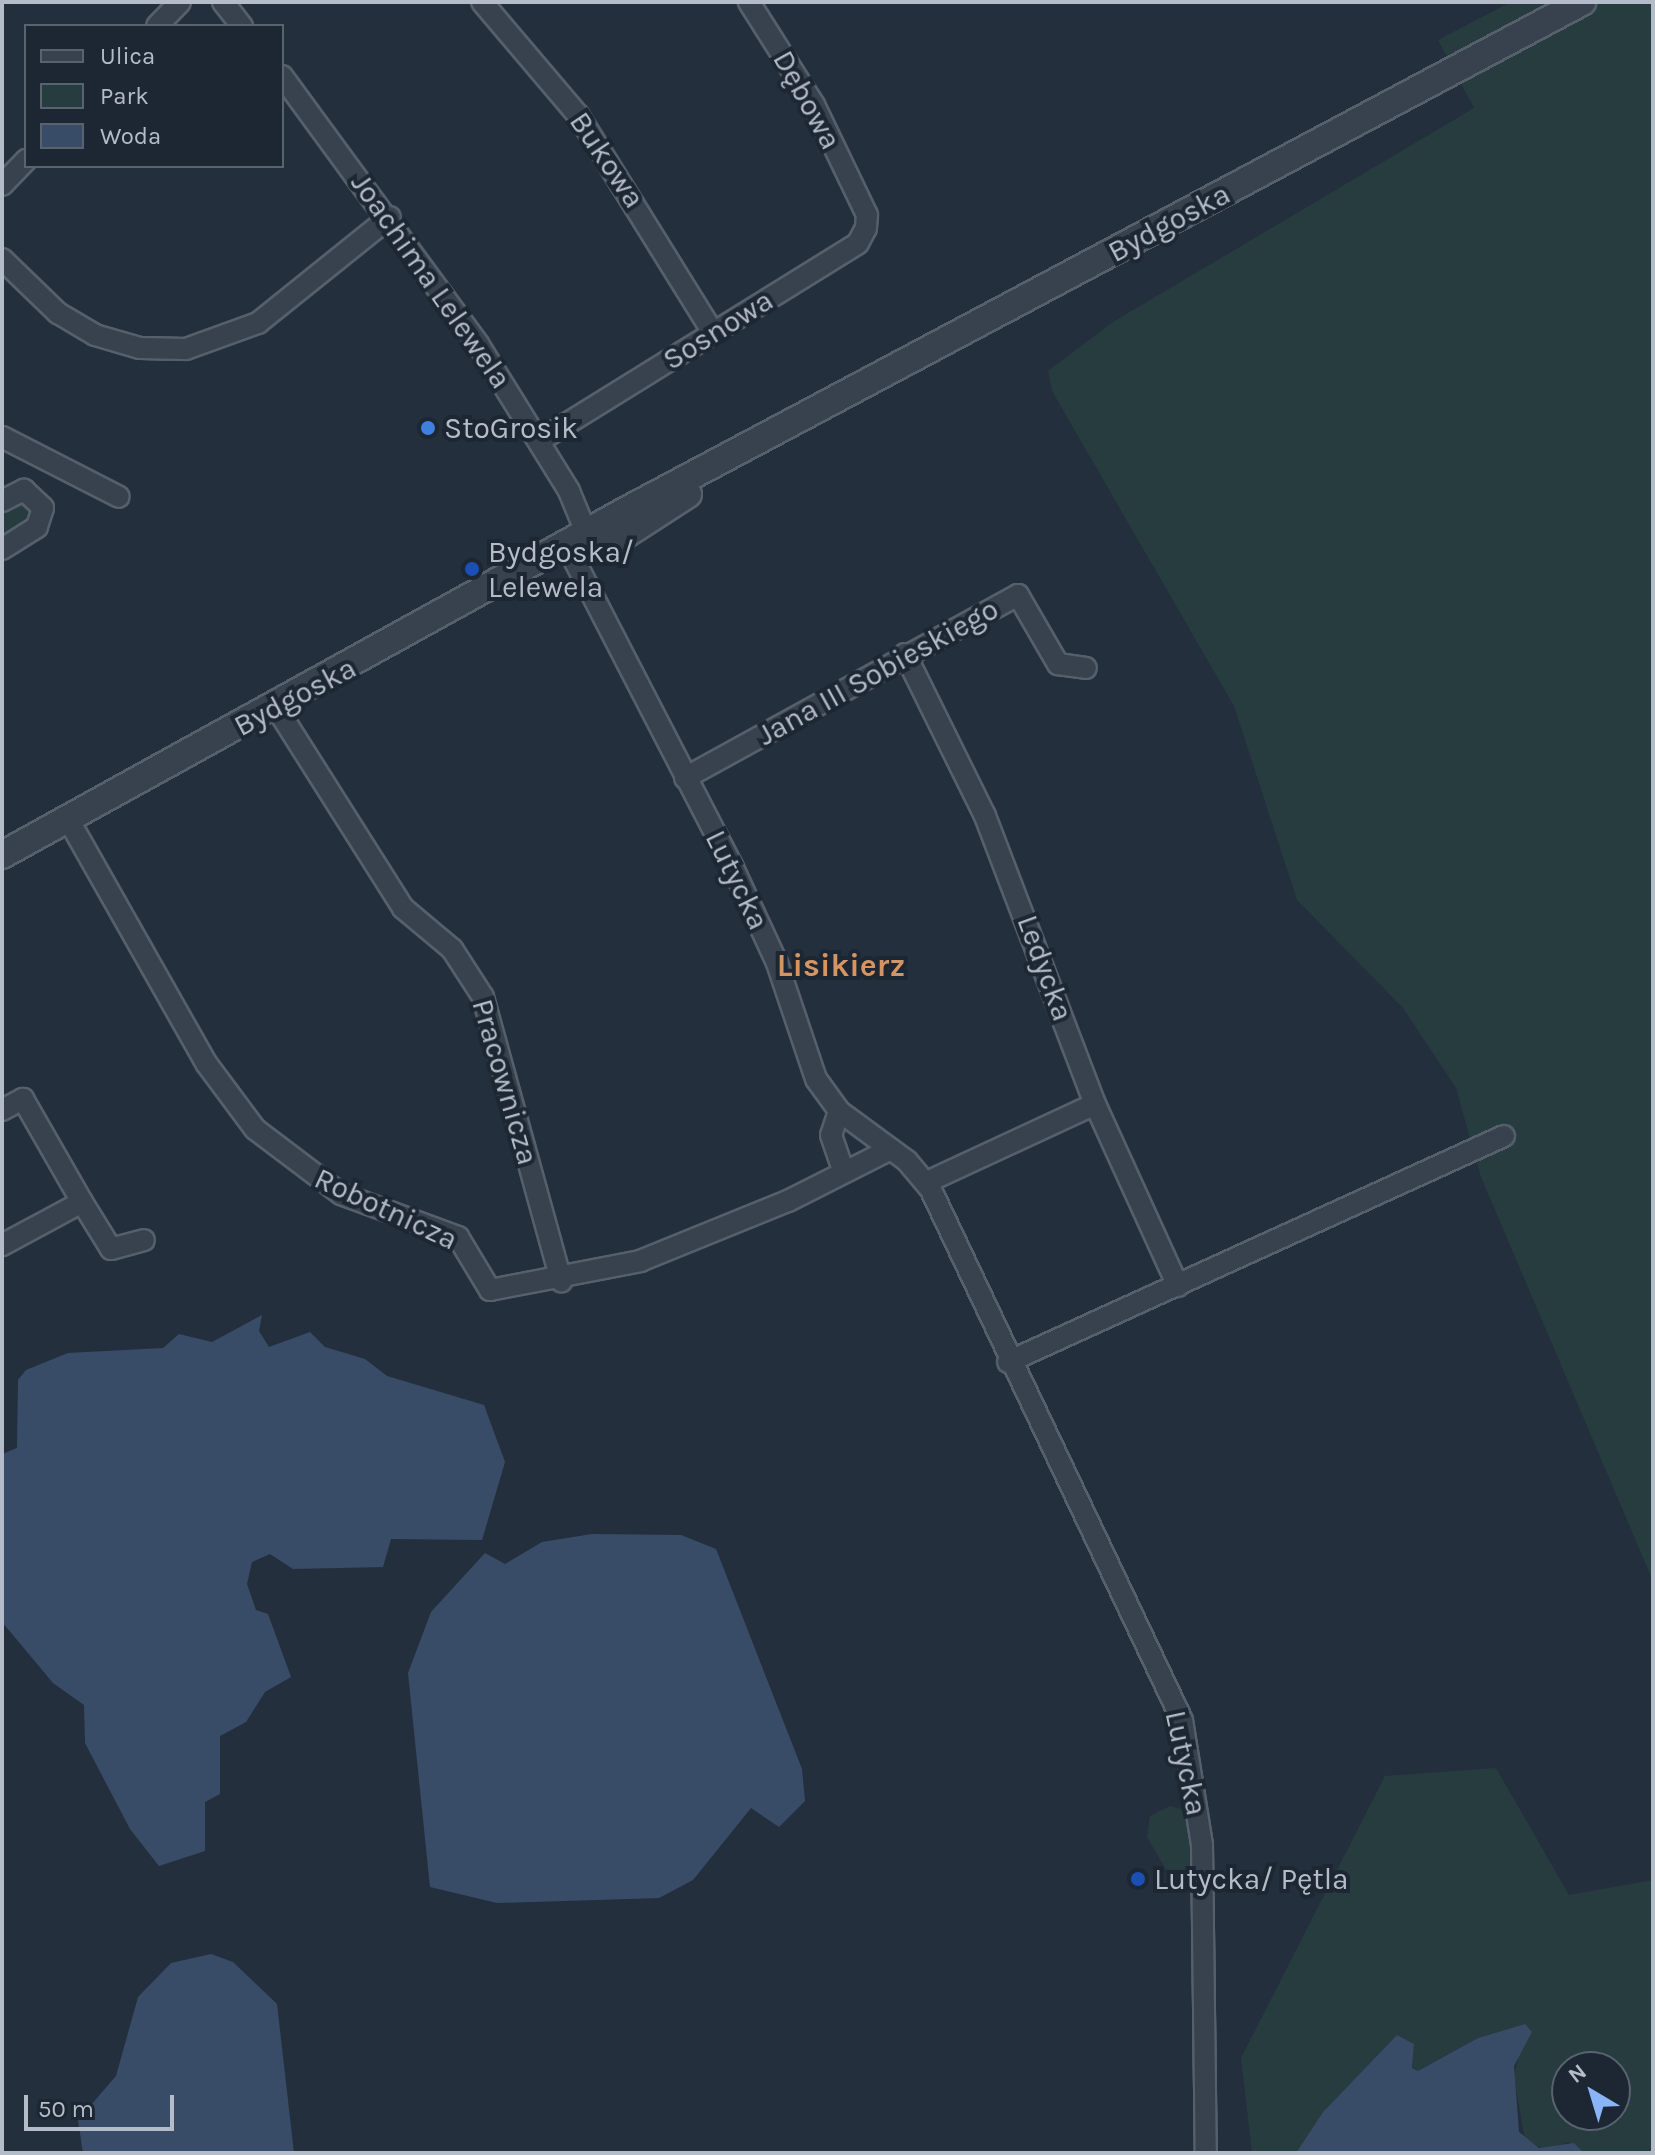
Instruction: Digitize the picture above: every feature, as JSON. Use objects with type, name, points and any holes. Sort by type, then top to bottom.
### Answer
[{"type":"street","points":[[159,24],[180,2]]},
{"type":"street","points":[[223,2],[240,24]]},
{"type":"street","name":"Bukowa","points":[[482,2],[578,115],[713,333]]},
{"type":"street","name":"Dębowa","points":[[749,2],[814,105],[860,201]]},
{"type":"street","name":"Bydgoska","points":[[2,855],[578,543],[620,538],[758,446],[1582,2]]},
{"type":"street","name":"Joachima Lelewela","points":[[284,79],[390,217],[539,441],[578,543]]},
{"type":"street","points":[[2,185],[24,162]]},
{"type":"street","name":"Sosnowa","points":[[539,441],[858,243],[867,215],[860,201]]},
{"type":"street","points":[[2,259],[81,328],[131,346],[186,349],[258,323],[390,217]]},
{"type":"street","points":[[2,437],[119,497]]},
{"type":"street","points":[[2,501],[24,490],[43,508],[37,527],[2,549]]},
{"type":"street","name":"Lutycka","points":[[578,543],[685,778],[777,963],[816,1079],[839,1111],[891,1149],[927,1182],[1008,1362],[1182,1720],[1202,1845],[1206,2153]]},
{"type":"street","name":"Jana III Sobieskiego","points":[[685,778],[905,654],[1018,595],[1058,664],[1086,668]]},
{"type":"street","name":"Ledycka","points":[[905,654],[985,816],[1095,1104],[1178,1286]]},
{"type":"street","name":"Pracownicza","points":[[276,707],[403,908],[452,949],[483,997],[561,1281]]},
{"type":"street","name":"Robotnicza","points":[[68,819],[221,1087],[276,1150],[341,1194],[458,1237],[490,1290],[561,1281],[736,1224],[891,1149]]},
{"type":"street","points":[[2,1110],[23,1099],[111,1249],[144,1240]]},
{"type":"street","points":[[927,1182],[1095,1104]]},
{"type":"street","points":[[839,1111],[831,1135],[843,1170]]},
{"type":"street","points":[[1008,1362],[1504,1136]]},
{"type":"street","points":[[2,1245],[82,1202]]},
{"type":"green space","points":[[1511,2],[1653,2],[1653,1581],[1481,1177],[1456,1088],[1403,1008],[1297,900],[1234,706],[1052,391],[1048,371],[1113,322],[1474,108],[1438,40]]},
{"type":"green space","points":[[15,499],[33,505],[32,522],[2,540],[2,511]]},
{"type":"green space","points":[[1496,1768],[1569,1895],[1653,1880],[1653,2153],[1584,2153],[1568,2142],[1547,2150],[1525,2140],[1514,2078],[1525,2024],[1478,2038],[1418,2071],[1412,2068],[1414,2044],[1397,2035],[1323,2112],[1296,2153],[1252,2153],[1241,2058],[1385,1776]]},
{"type":"green space","points":[[1170,1806],[1183,1810],[1192,1828],[1193,1870],[1176,1887],[1147,1837],[1150,1816]]},
{"type":"water","points":[[262,1315],[259,1331],[269,1347],[310,1332],[325,1347],[365,1359],[387,1376],[484,1405],[505,1462],[482,1540],[391,1539],[383,1567],[293,1569],[270,1554],[252,1562],[247,1584],[256,1610],[268,1614],[291,1677],[265,1692],[246,1722],[220,1736],[220,1794],[205,1802],[205,1851],[159,1866],[130,1829],[85,1743],[84,1705],[53,1683],[2,1622],[2,1454],[17,1448],[18,1380],[26,1370],[68,1353],[163,1348],[179,1334],[212,1342]]},
{"type":"water","points":[[592,1534],[681,1535],[716,1549],[802,1769],[805,1801],[779,1827],[751,1808],[693,1880],[659,1898],[497,1903],[430,1887],[408,1673],[431,1612],[485,1553],[505,1564],[542,1542]]},
{"type":"water","points":[[211,1954],[233,1962],[277,2004],[294,2153],[83,2153],[78,2120],[116,2076],[138,1997],[171,1963]]},
{"type":"water","points":[[1525,2024],[1532,2032],[1514,2066],[1519,2132],[1539,2148],[1574,2143],[1584,2153],[1296,2153],[1323,2112],[1397,2035],[1414,2044],[1412,2068],[1418,2071],[1478,2038]]},
{"type":"place","name":"StoGrosik","points":[[428,428]]},
{"type":"place","name":"Bydgoska/ Lelewela","points":[[472,569]]},
{"type":"place","name":"Lutycka/ Pętla","points":[[1138,1879]]},
{"type":"district","name":"Lisikierz","points":[[841,966]]}]
